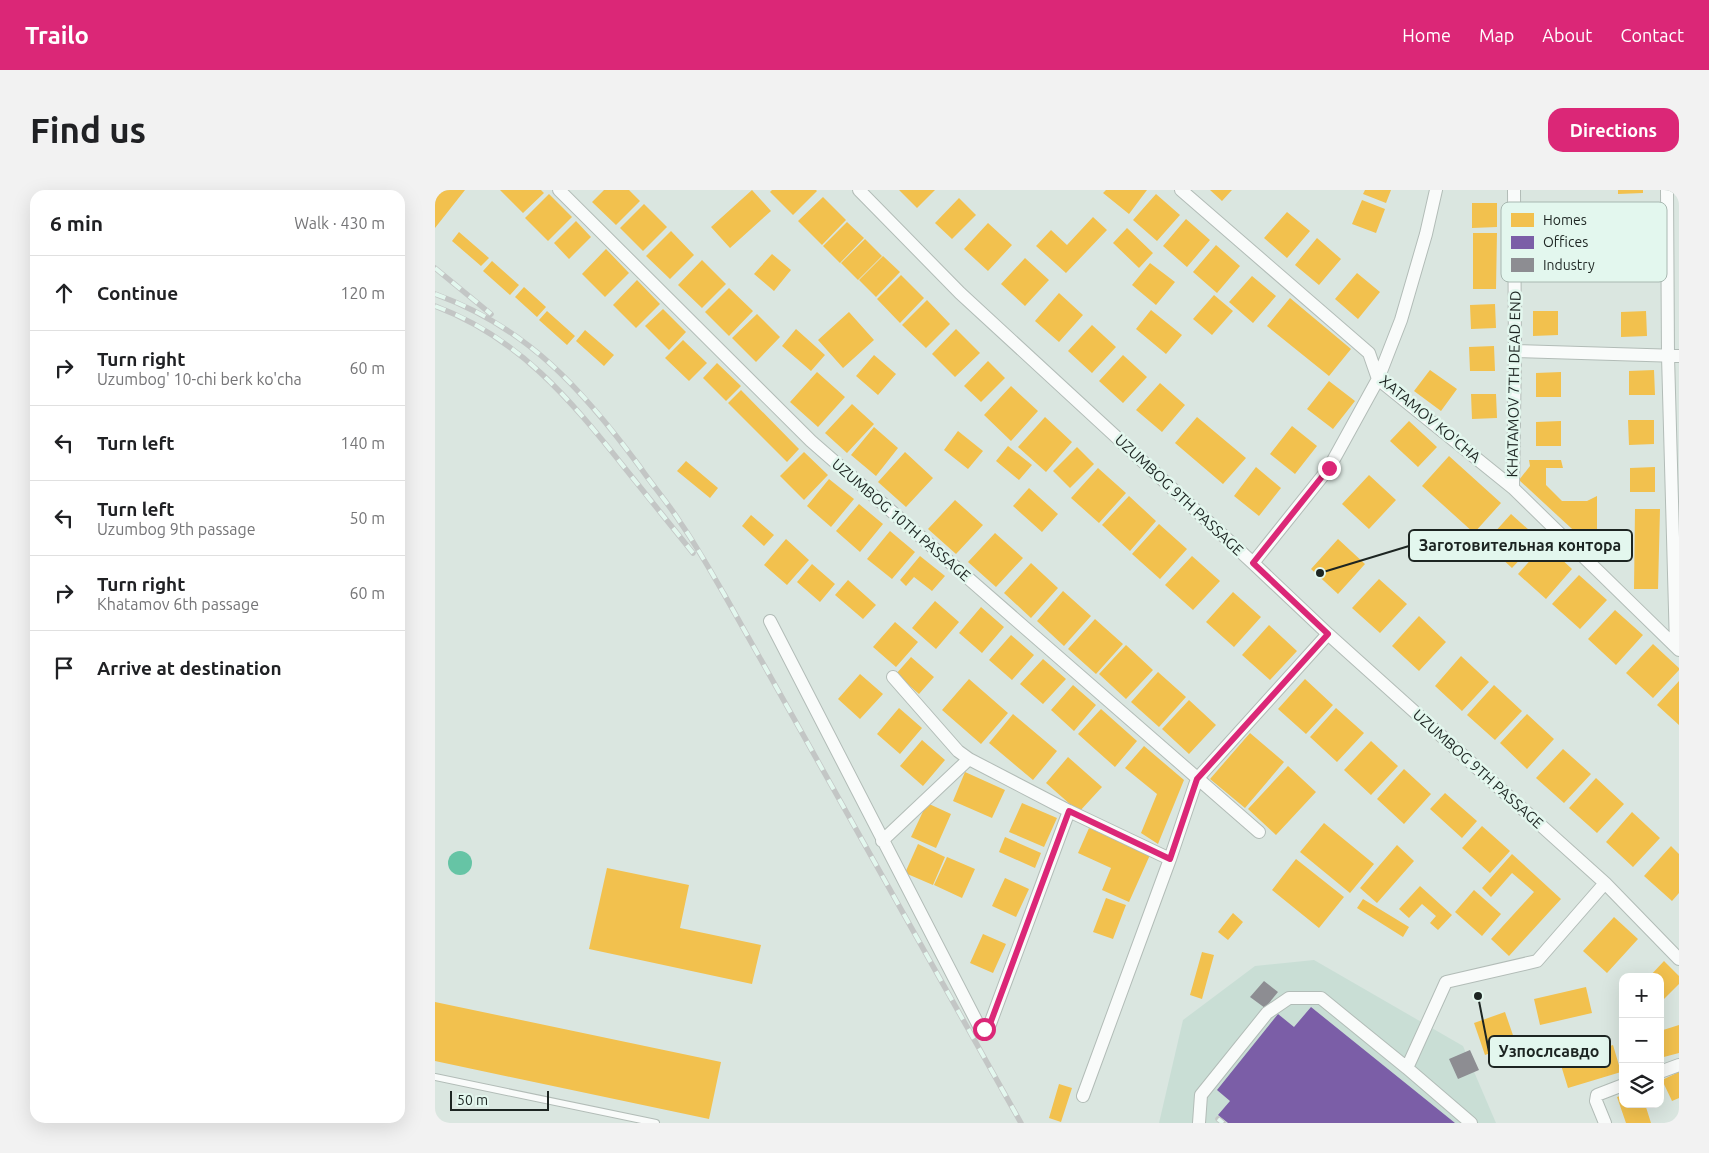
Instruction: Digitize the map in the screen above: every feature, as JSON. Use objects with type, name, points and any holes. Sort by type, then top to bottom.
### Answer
[{"type":"street","name":"UZUMBOG 10TH PASSAGE","points":[[559,190],[811,441],[1259,832]]},
{"type":"street","name":"UZUMBOG 9TH PASSAGE","points":[[859,190],[960,293],[1328,634],[1605,883],[1679,959]]},
{"type":"street","name":"XATAMOV KO'CHA","points":[[1181,190],[1369,353],[1378,379],[1513,488],[1677,648]]},
{"type":"street","points":[[1253,563],[1329,468],[1378,379],[1401,320],[1437,190]]},
{"type":"street","points":[[1667,190],[1674,356],[1677,648]]},
{"type":"street","name":"KHATAMOV 7TH DEAD END","points":[[1513,488],[1515,282]]},
{"type":"street","points":[[1515,351],[1674,356]]},
{"type":"street","points":[[770,621],[980,1028],[984,1029],[990,1024],[1069,811]]},
{"type":"street","points":[[1083,1096],[1170,859],[1197,779],[1328,634]]},
{"type":"street","points":[[893,677],[969,759],[1069,811],[1170,859]]},
{"type":"street","points":[[882,840],[969,759]]},
{"type":"street","points":[[1407,1068],[1445,982],[1537,961],[1605,883]]},
{"type":"street","points":[[1199,1123],[1201,1095],[1267,1014],[1289,998],[1321,998],[1471,1123]]},
{"type":"street","points":[[1664,1071],[1679,1065]]},
{"type":"street","points":[[1605,1123],[1596,1102],[1597,1095],[1619,1087]]},
{"type":"lane","points":[[435,1076],[655,1123]]},
{"type":"shaded area","points":[[460,851],[465,852],[471,858],[471,868],[465,874],[460,875],[455,874],[449,868],[448,863],[449,858],[455,852]]},
{"type":"shaded area","points":[[1314,960],[1463,1046],[1496,1123],[1159,1123],[1183,1020],[1255,966]]},
{"type":"building: Homes","points":[[435,190],[465,190],[435,228]]},
{"type":"building: Homes","points":[[500,190],[541,190],[544,193],[523,213]]},
{"type":"building: Homes","points":[[604,190],[629,190],[640,201],[616,225],[592,202]]},
{"type":"building: Homes","points":[[752,190],[771,211],[730,248],[711,227]]},
{"type":"building: Homes","points":[[772,190],[817,191],[793,215],[770,192]]},
{"type":"building: Homes","points":[[899,190],[935,190],[917,208]]},
{"type":"building: Homes","points":[[1106,190],[1147,190],[1129,214],[1103,193]]},
{"type":"building: Homes","points":[[1210,190],[1232,190],[1222,201]]},
{"type":"building: Homes","points":[[1365,190],[1391,190],[1386,203],[1363,194]]},
{"type":"building: Homes","points":[[1618,190],[1643,190],[1643,193],[1618,194]]},
{"type":"building: Homes","points":[[549,194],[572,217],[548,241],[525,218]]},
{"type":"building: Homes","points":[[1156,194],[1180,215],[1157,241],[1133,220]]},
{"type":"building: Homes","points":[[823,197],[846,220],[822,245],[798,221]]},
{"type":"building: Homes","points":[[959,198],[976,215],[952,239],[935,223]]},
{"type":"building: Homes","points":[[1362,200],[1385,209],[1376,233],[1352,224]]},
{"type":"building: Homes","points":[[1472,203],[1497,203],[1497,227],[1472,228]]},
{"type":"building: Homes","points":[[644,204],[667,227],[643,251],[620,228]]},
{"type":"building: Homes","points":[[1287,212],[1310,231],[1287,258],[1264,238]]},
{"type":"building: Homes","points":[[1093,217],[1107,230],[1066,273],[1036,246],[1051,230],[1067,245]]},
{"type":"building: Homes","points":[[1186,219],[1210,240],[1187,267],[1163,246]]},
{"type":"building: Homes","points":[[576,221],[591,237],[569,259],[554,243]]},
{"type":"building: Homes","points":[[847,222],[864,238],[840,263],[823,246]]},
{"type":"building: Homes","points":[[988,223],[1012,245],[988,271],[964,249]]},
{"type":"building: Homes","points":[[1127,228],[1153,253],[1139,268],[1113,243]]},
{"type":"building: Homes","points":[[671,231],[694,255],[670,279],[646,256]]},
{"type":"building: Homes","points":[[459,232],[489,258],[481,266],[452,241]]},
{"type":"building: Homes","points":[[1473,233],[1497,233],[1496,289],[1473,289]]},
{"type":"building: Homes","points":[[1317,238],[1341,259],[1319,285],[1295,265]]},
{"type":"building: Homes","points":[[865,239],[882,256],[858,280],[841,263]]},
{"type":"building: Homes","points":[[1216,245],[1240,266],[1217,293],[1193,272]]},
{"type":"building: Homes","points":[[606,249],[629,273],[605,297],[582,274]]},
{"type":"building: Homes","points":[[772,254],[791,270],[774,291],[754,274]]},
{"type":"building: Homes","points":[[883,256],[900,272],[876,297],[859,280]]},
{"type":"building: Homes","points":[[1025,258],[1049,280],[1025,306],[1001,284]]},
{"type":"building: Homes","points":[[702,260],[726,284],[702,308],[678,285]]},
{"type":"building: Homes","points":[[492,261],[519,285],[510,295],[483,271]]},
{"type":"building: Homes","points":[[1150,263],[1175,282],[1156,305],[1132,285]]},
{"type":"building: Homes","points":[[1357,273],[1380,292],[1358,319],[1335,299]]},
{"type":"building: Homes","points":[[901,275],[924,298],[900,323],[877,299]]},
{"type":"building: Homes","points":[[1252,276],[1276,296],[1253,323],[1229,302]]},
{"type":"building: Homes","points":[[637,280],[660,304],[636,328],[613,305]]},
{"type":"building: Homes","points":[[524,287],[546,307],[537,317],[515,297]]},
{"type":"building: Homes","points":[[729,288],[753,311],[729,336],[705,312]]},
{"type":"building: Homes","points":[[1059,293],[1083,315],[1059,342],[1035,321]]},
{"type":"building: Homes","points":[[1214,295],[1233,311],[1212,335],[1193,319]]},
{"type":"building: Homes","points":[[1290,298],[1351,349],[1329,376],[1267,326]]},
{"type":"building: Homes","points":[[927,300],[950,324],[926,348],[902,325]]},
{"type":"building: Homes","points":[[1495,304],[1496,328],[1471,329],[1470,305]]},
{"type":"building: Homes","points":[[663,309],[686,332],[669,350],[645,326]]},
{"type":"building: Homes","points":[[1151,310],[1182,335],[1166,354],[1136,329]]},
{"type":"building: Homes","points":[[547,311],[575,336],[567,345],[539,320]]},
{"type":"building: Homes","points":[[1533,311],[1558,311],[1558,335],[1533,336]]},
{"type":"building: Homes","points":[[1646,311],[1647,336],[1621,337],[1621,312]]},
{"type":"building: Homes","points":[[849,312],[874,340],[843,368],[818,340]]},
{"type":"building: Homes","points":[[757,314],[780,337],[756,362],[732,338]]},
{"type":"building: Homes","points":[[1092,325],[1116,347],[1092,373],[1068,351]]},
{"type":"building: Homes","points":[[796,329],[825,355],[811,371],[782,346]]},
{"type":"building: Homes","points":[[956,329],[980,353],[955,377],[932,354]]},
{"type":"building: Homes","points":[[585,330],[614,355],[604,366],[576,341]]},
{"type":"building: Homes","points":[[683,340],[707,363],[689,381],[665,358]]},
{"type":"building: Homes","points":[[1494,346],[1495,371],[1470,371],[1469,347]]},
{"type":"building: Homes","points":[[874,355],[896,374],[878,395],[856,376]]},
{"type":"building: Homes","points":[[1123,355],[1147,377],[1123,403],[1099,381]]},
{"type":"building: Homes","points":[[988,361],[1005,378],[981,402],[964,386]]},
{"type":"building: Homes","points":[[717,363],[741,386],[726,401],[703,378]]},
{"type":"building: Homes","points":[[1430,370],[1457,389],[1441,411],[1414,391]]},
{"type":"building: Homes","points":[[1654,370],[1655,395],[1629,395],[1629,371]]},
{"type":"building: Homes","points":[[817,372],[845,397],[818,427],[790,402]]},
{"type":"building: Homes","points":[[1561,372],[1561,397],[1536,397],[1536,373]]},
{"type":"building: Homes","points":[[1329,381],[1355,401],[1333,429],[1307,409]]},
{"type":"building: Homes","points":[[1160,383],[1185,405],[1162,432],[1136,410]]},
{"type":"building: Homes","points":[[1011,386],[1038,411],[1011,441],[984,415]]},
{"type":"building: Homes","points":[[741,390],[799,449],[787,462],[728,403]]},
{"type":"building: Homes","points":[[1471,394],[1496,394],[1497,418],[1472,419]]},
{"type":"building: Homes","points":[[852,404],[874,424],[847,453],[825,433]]},
{"type":"building: Homes","points":[[1045,417],[1072,442],[1046,472],[1018,447]]},
{"type":"building: Homes","points":[[1197,417],[1246,458],[1223,484],[1175,443]]},
{"type":"building: Homes","points":[[1628,420],[1654,420],[1654,444],[1629,445]]},
{"type":"building: Homes","points":[[1409,421],[1437,447],[1418,467],[1390,441]]},
{"type":"building: Homes","points":[[1561,421],[1561,446],[1536,446],[1536,422]]},
{"type":"building: Homes","points":[[1292,426],[1317,446],[1295,474],[1270,454]]},
{"type":"building: Homes","points":[[874,427],[898,448],[876,476],[851,455]]},
{"type":"building: Homes","points":[[958,431],[983,451],[968,469],[944,450]]},
{"type":"building: Homes","points":[[1008,446],[1032,465],[1019,480],[996,461]]},
{"type":"building: Homes","points":[[1077,447],[1094,464],[1070,488],[1053,471]]},
{"type":"building: Homes","points":[[804,452],[828,475],[804,500],[780,476]]},
{"type":"building: Homes","points":[[905,452],[933,478],[906,507],[878,482]]},
{"type":"building: Homes","points":[[1449,456],[1501,503],[1474,533],[1422,486]]},
{"type":"building: Homes","points":[[1529,460],[1561,460],[1563,468],[1546,468],[1546,485],[1562,501],[1587,501],[1597,496],[1597,552],[1519,480],[1530,466]]},
{"type":"building: Homes","points":[[686,461],[718,488],[710,498],[677,471]]},
{"type":"building: Homes","points":[[1256,467],[1281,488],[1259,516],[1234,496]]},
{"type":"building: Homes","points":[[1655,467],[1655,492],[1630,492],[1630,468]]},
{"type":"building: Homes","points":[[1098,468],[1126,493],[1099,523],[1071,498]]},
{"type":"building: Homes","points":[[1369,475],[1396,500],[1369,529],[1342,504]]},
{"type":"building: Homes","points":[[829,479],[854,499],[831,527],[807,506]]},
{"type":"building: Homes","points":[[1029,488],[1058,514],[1042,532],[1013,506]]},
{"type":"building: Homes","points":[[1129,496],[1156,521],[1130,551],[1102,525]]},
{"type":"building: Homes","points":[[955,500],[983,525],[956,554],[928,529]]},
{"type":"building: Homes","points":[[859,504],[883,524],[860,552],[836,531]]},
{"type":"building: Homes","points":[[1635,509],[1660,509],[1658,589],[1634,589]]},
{"type":"building: Homes","points":[[1511,514],[1539,539],[1512,568],[1485,543]]},
{"type":"building: Homes","points":[[751,515],[774,535],[764,546],[742,526]]},
{"type":"building: Homes","points":[[1159,524],[1187,549],[1160,579],[1132,554]]},
{"type":"building: Homes","points":[[890,531],[915,552],[892,579],[867,559]]},
{"type":"building: Homes","points":[[995,533],[1023,558],[996,587],[968,562]]},
{"type":"building: Homes","points":[[786,539],[809,560],[787,585],[764,565]]},
{"type":"building: Homes","points":[[1338,539],[1365,564],[1338,594],[1311,569]]},
{"type":"building: Homes","points":[[1545,544],[1572,569],[1546,599],[1518,574]]},
{"type":"building: Homes","points":[[920,556],[945,576],[932,591],[914,577],[906,586],[900,580]]},
{"type":"building: Homes","points":[[1192,556],[1220,581],[1193,610],[1165,585]]},
{"type":"building: Homes","points":[[1031,563],[1058,588],[1031,618],[1004,593]]},
{"type":"building: Homes","points":[[812,564],[835,584],[820,602],[797,582]]},
{"type":"building: Homes","points":[[1579,575],[1607,600],[1580,629],[1552,604]]},
{"type":"building: Homes","points":[[1379,579],[1407,604],[1380,633],[1352,608]]},
{"type":"building: Homes","points":[[848,580],[876,605],[863,619],[835,595]]},
{"type":"building: Homes","points":[[1063,591],[1091,616],[1064,646],[1037,621]]},
{"type":"building: Homes","points":[[1233,592],[1261,617],[1234,647],[1206,622]]},
{"type":"building: Homes","points":[[935,601],[959,622],[936,649],[912,628]]},
{"type":"building: Homes","points":[[981,607],[1004,627],[982,653],[959,633]]},
{"type":"building: Homes","points":[[1615,610],[1643,635],[1616,665],[1588,639]]},
{"type":"building: Homes","points":[[1419,616],[1446,642],[1419,671],[1392,646]]},
{"type":"building: Homes","points":[[1095,619],[1123,644],[1096,674],[1068,649]]},
{"type":"building: Homes","points":[[895,622],[918,642],[896,667],[873,647]]},
{"type":"building: Homes","points":[[1269,625],[1297,651],[1270,680],[1242,655]]},
{"type":"building: Homes","points":[[1011,635],[1034,655],[1012,680],[989,660]]},
{"type":"building: Homes","points":[[1653,644],[1679,670],[1653,698],[1626,673]]},
{"type":"building: Homes","points":[[1126,645],[1153,670],[1126,699],[1099,674]]},
{"type":"building: Homes","points":[[1461,656],[1489,682],[1462,711],[1435,686]]},
{"type":"building: Homes","points":[[911,657],[934,677],[919,694],[896,674]]},
{"type":"building: Homes","points":[[1043,659],[1066,679],[1043,704],[1020,684]]},
{"type":"building: Homes","points":[[1158,672],[1186,697],[1159,727],[1131,702]]},
{"type":"building: Homes","points":[[860,674],[883,694],[860,719],[838,699]]},
{"type":"building: Homes","points":[[969,679],[1008,713],[981,744],[942,710]]},
{"type":"building: Homes","points":[[1305,679],[1333,705],[1306,734],[1278,709]]},
{"type":"building: Homes","points":[[1679,681],[1679,725],[1657,705]]},
{"type":"building: Homes","points":[[1073,685],[1096,705],[1074,731],[1051,710]]},
{"type":"building: Homes","points":[[1494,685],[1522,711],[1495,740],[1467,715]]},
{"type":"building: Homes","points":[[1189,700],[1216,725],[1189,754],[1162,729]]},
{"type":"building: Homes","points":[[899,708],[922,728],[900,754],[877,734]]},
{"type":"building: Homes","points":[[1336,708],[1364,733],[1337,762],[1310,737]]},
{"type":"building: Homes","points":[[1101,709],[1137,741],[1115,767],[1078,734]]},
{"type":"building: Homes","points":[[1013,714],[1057,751],[1033,780],[989,743]]},
{"type":"building: Homes","points":[[1527,714],[1554,739],[1527,769],[1500,743]]},
{"type":"building: Homes","points":[[1250,733],[1284,762],[1245,808],[1210,779]]},
{"type":"building: Homes","points":[[922,740],[945,760],[923,786],[900,766]]},
{"type":"building: Homes","points":[[1371,741],[1398,766],[1371,795],[1344,770]]},
{"type":"building: Homes","points":[[1144,746],[1184,780],[1158,844],[1141,833],[1157,794],[1125,768]]},
{"type":"building: Homes","points":[[1563,749],[1591,774],[1564,803],[1536,778]]},
{"type":"building: Homes","points":[[1068,757],[1102,787],[1079,812],[1046,783]]},
{"type":"building: Homes","points":[[1288,766],[1316,792],[1276,835],[1248,809]]},
{"type":"building: Homes","points":[[1404,769],[1431,794],[1404,824],[1377,799]]},
{"type":"building: Homes","points":[[965,772],[1005,790],[992,818],[953,801]]},
{"type":"building: Homes","points":[[1596,778],[1624,804],[1597,833],[1569,808]]},
{"type":"building: Homes","points":[[1445,793],[1477,821],[1462,838],[1430,809]]},
{"type":"building: Homes","points":[[927,803],[951,814],[936,848],[911,837]]},
{"type":"building: Homes","points":[[1022,803],[1057,818],[1044,847],[1009,832]]},
{"type":"building: Homes","points":[[1632,812],[1660,838],[1633,867],[1606,842]]},
{"type":"building: Homes","points":[[1324,823],[1374,864],[1350,893],[1300,852]]},
{"type":"building: Homes","points":[[1482,826],[1510,851],[1490,873],[1462,848]]},
{"type":"building: Homes","points":[[1089,828],[1150,855],[1129,902],[1102,890],[1111,868],[1078,853]]},
{"type":"building: Homes","points":[[1005,837],[1041,853],[1035,868],[999,852]]},
{"type":"building: Homes","points":[[918,844],[945,857],[933,885],[905,873]]},
{"type":"building: Homes","points":[[1397,845],[1414,861],[1377,903],[1360,888]]},
{"type":"building: Homes","points":[[1671,846],[1679,854],[1679,893],[1672,901],[1644,876]]},
{"type":"building: Homes","points":[[1512,854],[1561,899],[1509,956],[1491,939],[1534,892],[1512,873],[1491,897],[1482,888]]},
{"type":"building: Homes","points":[[947,857],[975,869],[962,898],[934,885]]},
{"type":"building: Homes","points":[[1296,859],[1344,897],[1319,928],[1272,890]]},
{"type":"building: Homes","points":[[607,868],[689,885],[680,928],[761,945],[752,984],[589,949]]},
{"type":"building: Homes","points":[[1005,878],[1029,889],[1016,917],[992,906]]},
{"type":"building: Homes","points":[[1420,886],[1452,915],[1438,930],[1430,923],[1436,916],[1422,904],[1409,918],[1399,909]]},
{"type":"building: Homes","points":[[1474,890],[1501,914],[1482,936],[1455,912]]},
{"type":"building: Homes","points":[[1106,898],[1126,905],[1113,939],[1093,932]]},
{"type":"building: Homes","points":[[1363,899],[1409,927],[1403,937],[1357,908]]},
{"type":"building: Homes","points":[[1233,913],[1243,922],[1228,940],[1218,932]]},
{"type":"building: Homes","points":[[1614,917],[1638,939],[1607,973],[1583,951]]},
{"type":"building: Homes","points":[[983,934],[1006,944],[993,973],[970,963]]},
{"type":"building: Homes","points":[[1202,952],[1214,955],[1202,999],[1190,995]]},
{"type":"building: Homes","points":[[1664,961],[1679,976],[1679,984],[1664,999],[1664,973],[1653,973]]},
{"type":"building: Homes","points":[[1586,987],[1592,1013],[1540,1025],[1534,999]]},
{"type":"building: Homes","points":[[435,1002],[721,1062],[709,1119],[435,1061]]},
{"type":"building: Homes","points":[[1505,1012],[1516,1044],[1485,1055],[1474,1023]]},
{"type":"building: Homes","points":[[1679,1025],[1679,1053],[1664,1057],[1664,1030]]},
{"type":"building: Homes","points":[[1613,1045],[1619,1065],[1619,1073],[1568,1088],[1560,1062]]},
{"type":"building: Homes","points":[[1679,1072],[1679,1098],[1672,1101],[1664,1084],[1664,1079]]},
{"type":"building: Homes","points":[[1059,1084],[1072,1088],[1061,1122],[1049,1118]]},
{"type":"building: Homes","points":[[1621,1108],[1646,1108],[1651,1123],[1626,1123]]},
{"type":"building: Offices","points":[[1311,1007],[1455,1123],[1228,1123],[1218,1115],[1230,1101],[1217,1090],[1278,1014],[1294,1027]]},
{"type":"building: Industry","points":[[1264,981],[1278,992],[1265,1008],[1250,997]]},
{"type":"building: Industry","points":[[1470,1050],[1479,1070],[1458,1079],[1449,1059]]},
{"type":"railway","points":[[435,268],[491,314]]},
{"type":"railway","points":[[435,294],[468,308],[498,324],[551,364],[597,412],[671,508],[724,594],[1021,1123]]},
{"type":"railway","points":[[435,306],[465,319],[492,335],[517,353],[562,394],[604,442],[693,553]]},
{"type":"railway","points":[[1218,1119],[1223,1123]]},
{"type":"place","name":"Заготовительная контора","points":[[1320,573]]},
{"type":"place","name":"Узпослсавдо","points":[[1478,996]]},
{"type":"route","points":[[984,1029],[990,1024],[1069,811],[1170,859],[1197,779],[1328,634],[1253,563],[1329,468]]}]
